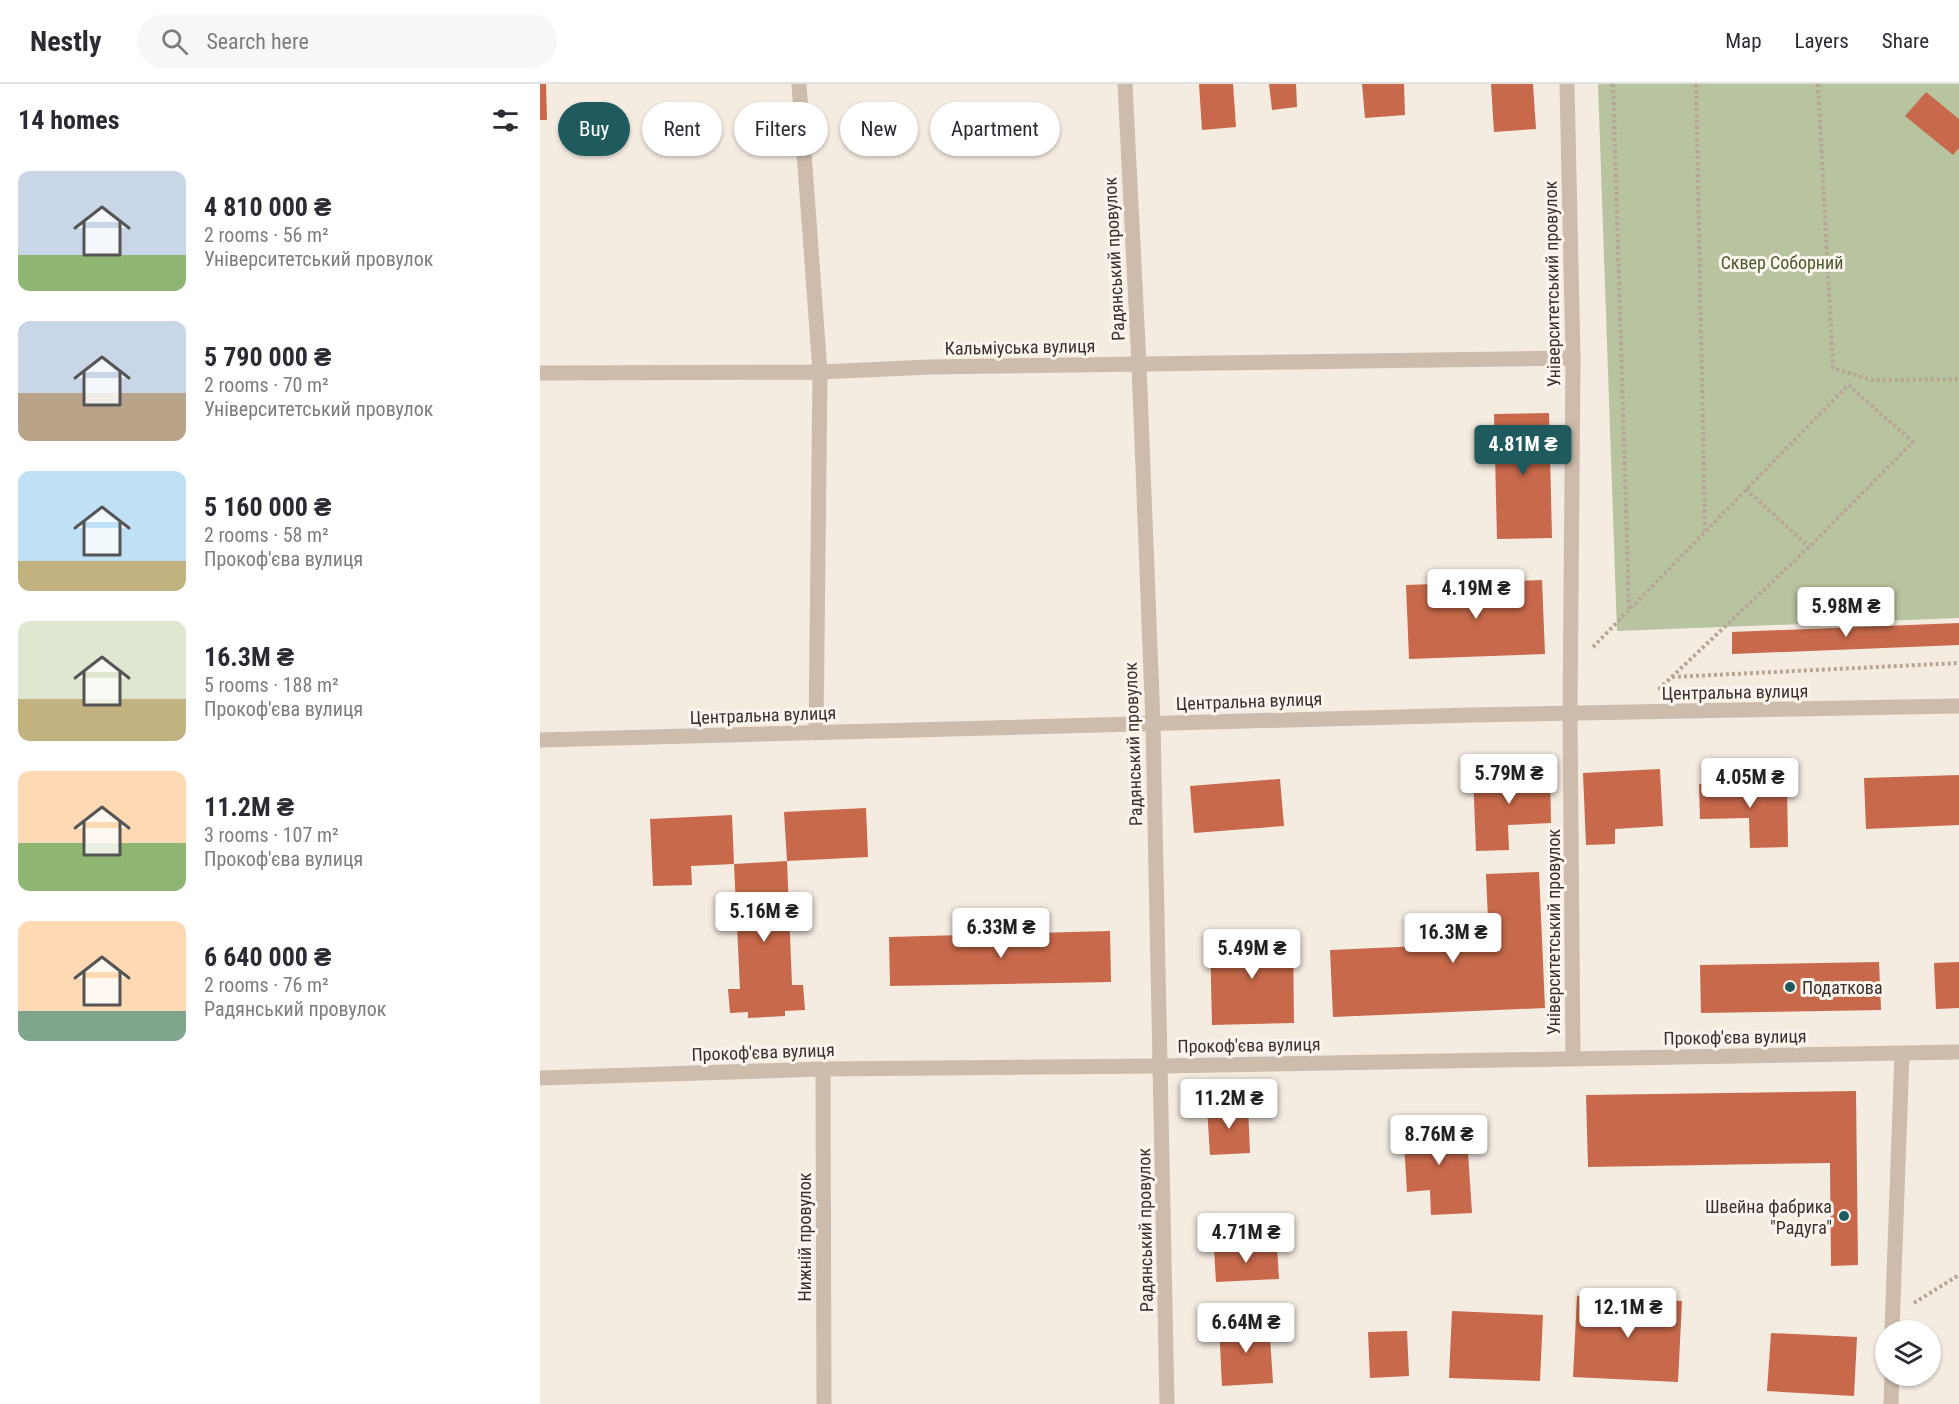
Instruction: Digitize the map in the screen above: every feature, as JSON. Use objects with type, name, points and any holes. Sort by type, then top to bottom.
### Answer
[{"type":"street","points":[[799,84],[820,372],[816,732]]},
{"type":"street","name":"Радянський провулок","points":[[1125,84],[1153,724],[1167,1404]]},
{"type":"street","name":"Університетський провулок","points":[[1567,84],[1573,358],[1570,714],[1573,1059]]},
{"type":"street","name":"Кальміуська вулиця","points":[[540,374],[820,372],[930,367],[1573,358]]},
{"type":"street","name":"Центральна вулиця","points":[[540,740],[1472,715],[1959,706]]},
{"type":"street","name":"Прокоф'єва вулиця","points":[[540,1078],[823,1069],[1161,1066],[1959,1052]]},
{"type":"street","points":[[1892,1320],[1902,1054]]},
{"type":"street","name":"Нижній провулок","points":[[823,1069],[824,1404]]},
{"type":"street","points":[[1891,1404],[1892,1386]]},
{"type":"path","points":[[1613,84],[1629,610]]},
{"type":"path","points":[[1696,84],[1705,532]]},
{"type":"path","points":[[1818,84],[1833,368],[1870,380],[1959,379]]},
{"type":"path","points":[[1571,669],[1848,385],[1913,442],[1809,547],[1633,713]]},
{"type":"path","points":[[1746,489],[1809,547]]},
{"type":"path","points":[[1672,676],[1959,663]]},
{"type":"path","points":[[1896,1320],[1959,1275]]},
{"type":"green space","name":"Сквер Соборний","points":[[1598,84],[1959,84],[1959,618],[1617,631]]},
{"type":"building","points":[[540,84],[546,84],[547,120],[540,120]]},
{"type":"building","points":[[1199,84],[1233,84],[1236,127],[1202,130]]},
{"type":"building","points":[[1269,84],[1296,84],[1297,107],[1272,110]]},
{"type":"building","points":[[1362,84],[1404,84],[1405,115],[1365,118]]},
{"type":"building","points":[[1491,84],[1533,84],[1536,129],[1494,132]]},
{"type":"building","points":[[1926,92],[1959,119],[1959,148],[1953,155],[1905,116]]},
{"type":"building","points":[[1549,413],[1552,538],[1497,539],[1494,414]]},
{"type":"building","points":[[1542,580],[1545,654],[1409,659],[1406,585]]},
{"type":"building","points":[[1959,623],[1959,645],[1732,654],[1732,632]]},
{"type":"building","points":[[1660,769],[1663,826],[1615,829],[1615,844],[1586,845],[1583,773]]},
{"type":"building","points":[[1550,771],[1551,823],[1508,825],[1509,850],[1476,851],[1473,774]]},
{"type":"building","points":[[1959,775],[1959,825],[1866,829],[1864,778]]},
{"type":"building","points":[[1280,779],[1284,826],[1194,833],[1190,786]]},
{"type":"building","points":[[1787,782],[1788,847],[1750,848],[1749,818],[1700,819],[1699,784]]},
{"type":"building","points":[[866,808],[868,857],[787,861],[784,812]]},
{"type":"building","points":[[732,815],[734,864],[691,866],[692,885],[653,886],[650,819]]},
{"type":"building","points":[[787,861],[792,985],[803,985],[805,1010],[785,1011],[785,1016],[748,1018],[748,1012],[730,1013],[728,989],[740,989],[734,864]]},
{"type":"building","points":[[1539,872],[1545,1008],[1333,1017],[1330,950],[1489,943],[1486,874]]},
{"type":"building","points":[[1110,931],[1111,982],[890,986],[889,937]]},
{"type":"building","points":[[1293,936],[1294,1023],[1212,1025],[1210,937]]},
{"type":"building","name":"Податкова","points":[[1879,962],[1881,1010],[1701,1013],[1700,965]]},
{"type":"building","points":[[1959,962],[1959,1008],[1936,1009],[1934,963]]},
{"type":"building","name":"Швейна фабрика \"Радуга\"","points":[[1856,1091],[1858,1265],[1831,1266],[1830,1163],[1588,1167],[1586,1095]]},
{"type":"building","points":[[1248,1106],[1250,1153],[1210,1155],[1207,1108]]},
{"type":"building","points":[[1466,1123],[1472,1213],[1431,1215],[1430,1190],[1407,1192],[1403,1127]]},
{"type":"building","points":[[1277,1246],[1279,1279],[1216,1282],[1214,1249]]},
{"type":"building","points":[[1577,1296],[1682,1301],[1678,1382],[1573,1377]]},
{"type":"building","points":[[1452,1311],[1543,1315],[1540,1381],[1449,1378]]},
{"type":"building","points":[[1269,1321],[1273,1383],[1222,1386],[1219,1324]]},
{"type":"building","points":[[1407,1331],[1409,1376],[1370,1378],[1368,1332]]},
{"type":"building","points":[[1771,1333],[1857,1337],[1854,1396],[1767,1391]]},
{"type":"place","name":"Податкова","points":[[1790,987]]},
{"type":"place","name":"Швейна фабрика \"Радуга\"","points":[[1844,1216]]}]
